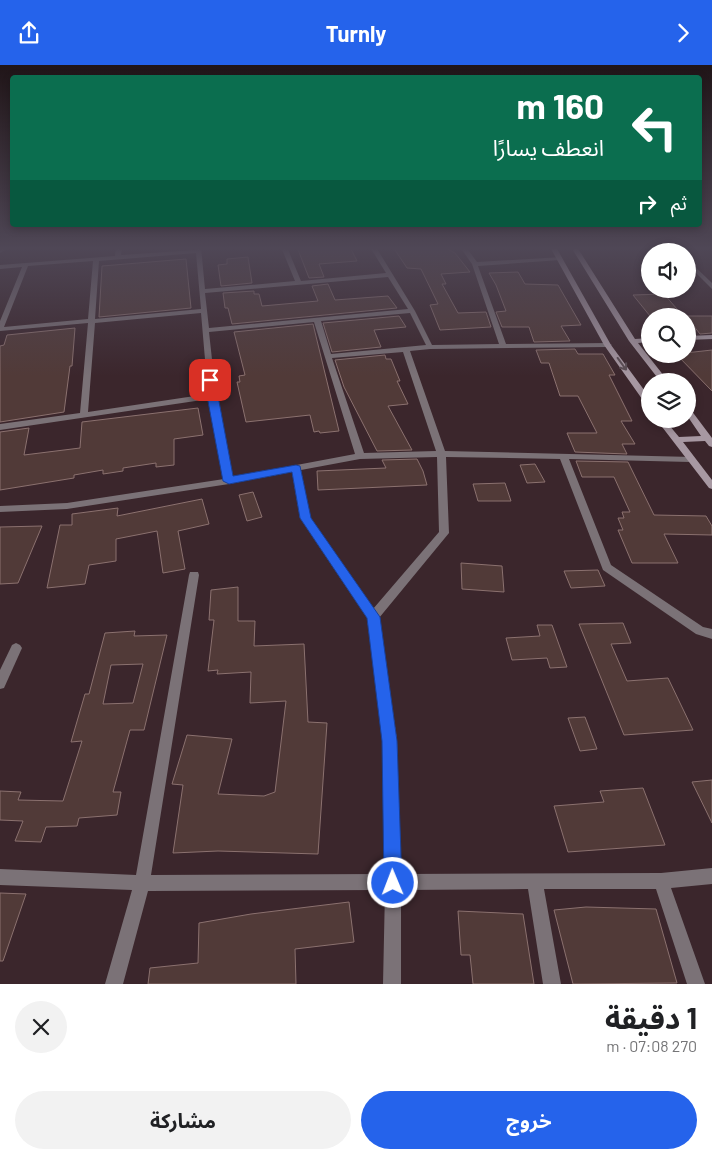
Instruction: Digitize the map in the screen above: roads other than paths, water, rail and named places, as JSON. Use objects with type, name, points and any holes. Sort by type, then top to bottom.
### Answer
[{"type":"main road","points":[[578,290],[608,345],[641,391]]},
{"type":"main road","points":[[601,290],[633,341],[658,373]]},
{"type":"main road","points":[[696,338],[712,337]]},
{"type":"main road","points":[[633,341],[641,341]]},
{"type":"main road","points":[[696,423],[709,441]]},
{"type":"main road","points":[[667,428],[712,486]]},
{"type":"main road","points":[[676,440],[709,441]]},
{"type":"street","points":[[16,290],[0,329],[204,311]]},
{"type":"street","points":[[84,415],[94,290]]},
{"type":"street","points":[[215,290],[202,291],[212,396],[229,481]]},
{"type":"street","points":[[398,290],[412,311],[430,347]]},
{"type":"street","points":[[484,290],[503,346]]},
{"type":"street","points":[[206,330],[412,311]]},
{"type":"street","points":[[317,321],[360,456]]},
{"type":"street","points":[[328,356],[430,347],[608,345]]},
{"type":"street","points":[[373,617],[444,533],[441,454],[405,348]]},
{"type":"street","points":[[0,427],[212,396]]},
{"type":"street","points":[[0,509],[66,507],[229,481],[360,456],[441,454],[690,459]]},
{"type":"street","points":[[564,456],[607,567],[700,631],[712,634]]},
{"type":"street","points":[[296,468],[305,518],[373,617],[390,741],[393,883],[392,984]]},
{"type":"street","points":[[114,984],[142,883],[194,575]]},
{"type":"street","points":[[0,684],[16,649]]},
{"type":"street","points":[[0,877],[142,883],[393,883],[661,881],[712,876]]},
{"type":"street","points":[[661,881],[696,984]]},
{"type":"street","points":[[535,882],[552,984]]}]
